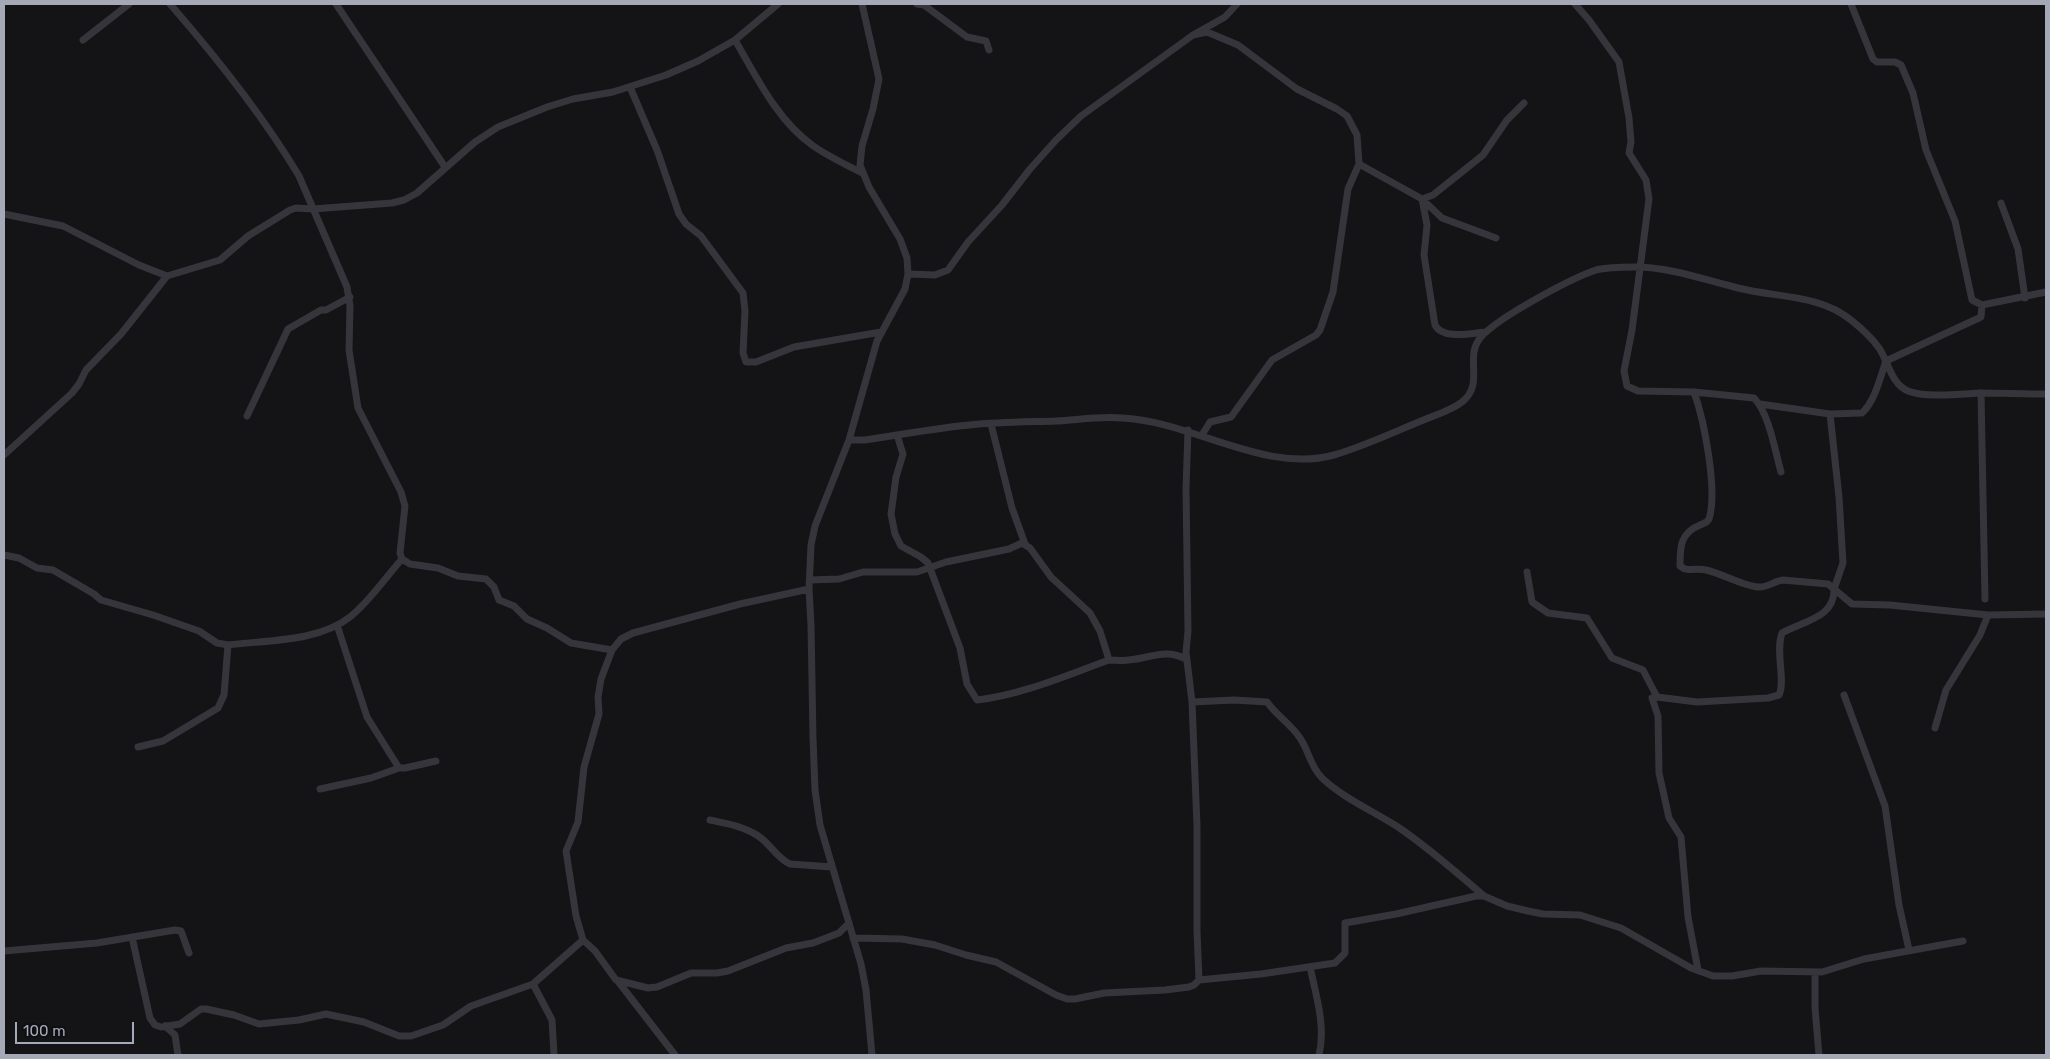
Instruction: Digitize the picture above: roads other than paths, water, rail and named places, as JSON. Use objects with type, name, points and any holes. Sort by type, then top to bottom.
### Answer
[{"type":"street","points":[[83,40],[128,4]]},
{"type":"street","points":[[170,4],[206,45],[253,106],[299,176],[350,297],[349,350],[358,408],[401,492],[405,506],[400,553],[402,560],[410,564],[438,568],[458,576],[486,579],[494,587],[499,600],[514,606],[527,619],[547,628],[571,643],[612,650]]},
{"type":"street","points":[[336,4],[445,168]]},
{"type":"street","points":[[4,455],[72,393],[86,370],[121,334],[167,276],[220,260],[248,236],[296,208],[313,209],[392,203],[404,200],[417,193],[488,133],[513,120],[573,99],[630,87],[666,75],[698,61],[735,40],[778,4]]},
{"type":"street","points":[[862,4],[878,79],[875,100],[860,156],[862,173],[900,239],[907,258],[908,274],[905,289],[881,332],[849,440],[815,526],[811,545],[809,589],[816,790],[820,825],[849,923],[866,990],[872,1055]]},
{"type":"street","points":[[917,4],[924,5],[967,37],[986,41],[989,50]]},
{"type":"street","points":[[908,274],[935,274],[948,270],[968,242],[1002,205],[1056,140],[1081,116],[1192,35],[1217,23],[1237,4]]},
{"type":"street","points":[[1575,4],[1597,30],[1619,62],[1630,118],[1631,142],[1629,153],[1640,168],[1649,188],[1648,222],[1624,371],[1627,386],[1638,391],[1694,392],[1754,398],[1760,404],[1781,472]]},
{"type":"street","points":[[1851,4],[1854,15],[1875,61],[1883,63],[1896,62],[1903,69],[1913,93],[1930,162],[1955,221],[1971,298],[1982,305]]},
{"type":"street","points":[[1192,35],[1201,32],[1212,34],[1238,45],[1296,89],[1337,109],[1347,116],[1357,135],[1358,164],[1348,189],[1333,292],[1320,330],[1316,335],[1272,360],[1231,417],[1210,422],[1202,435]]},
{"type":"street","points":[[735,40],[771,99],[790,125],[811,144],[862,173]]},
{"type":"street","points":[[630,87],[657,150],[679,214],[686,224],[704,240],[743,293],[745,311],[743,353],[746,362],[756,362],[794,346],[881,332]]},
{"type":"street","points":[[1422,199],[1441,189],[1482,155],[1507,120],[1524,103]]},
{"type":"street","points":[[1358,164],[1422,199],[1442,218],[1496,238]]},
{"type":"street","points":[[1422,199],[1427,225],[1424,255],[1435,324],[1440,331],[1452,334],[1486,332]]},
{"type":"street","points":[[2001,203],[2018,250],[2025,298]]},
{"type":"street","points":[[4,214],[63,226],[139,265],[167,276]]},
{"type":"street","points":[[849,440],[865,440],[971,425],[1120,418],[1147,421],[1188,430],[1232,446],[1290,458],[1312,459],[1366,444],[1464,402],[1473,384],[1474,349],[1478,339],[1521,308],[1571,280],[1598,270],[1617,267],[1641,267],[1695,277],[1741,289],[1790,296],[1836,309],[1865,332],[1880,348],[1896,380],[1903,388],[1910,392],[2046,394]]},
{"type":"street","points":[[1982,305],[1989,302],[2025,298],[2046,292]]},
{"type":"street","points":[[247,416],[288,329],[321,310],[326,310],[350,297]]},
{"type":"street","points":[[1760,404],[1830,414],[1862,413],[1867,408],[1876,390],[1886,361],[1981,317],[1982,305]]},
{"type":"street","points":[[1694,392],[1701,412],[1712,486],[1709,516],[1706,523],[1689,531],[1684,536],[1680,549],[1680,566],[1684,569],[1708,570],[1756,587],[1766,587],[1777,581],[1794,580],[1828,584],[1852,604],[1890,605],[1988,615],[2046,614]]},
{"type":"street","points":[[1981,393],[1985,600]]},
{"type":"street","points":[[1698,970],[1688,917],[1681,837],[1669,818],[1659,773],[1658,716],[1652,700],[1657,697],[1697,702],[1768,698],[1779,695],[1781,683],[1779,640],[1782,633],[1828,610],[1834,598],[1834,589],[1843,563],[1839,497],[1830,414]]},
{"type":"street","points":[[991,424],[1012,508],[1025,544],[1051,576],[1090,613],[1100,631],[1109,660]]},
{"type":"street","points":[[1188,430],[1186,488],[1188,631],[1186,659],[1192,702],[1197,826],[1199,980]]},
{"type":"street","points":[[897,435],[903,454],[896,477],[891,514],[896,534],[901,546],[928,563],[928,568],[954,629],[967,684],[977,700],[1038,685],[1109,660],[1129,660],[1167,653],[1176,654],[1186,659]]},
{"type":"street","points":[[810,580],[839,579],[863,572],[908,572],[1025,544]]},
{"type":"street","points":[[4,554],[19,558],[38,568],[53,570],[101,600],[199,631],[217,644],[312,635],[337,625],[350,617],[366,601],[402,560]]},
{"type":"street","points":[[1527,572],[1532,602],[1548,613],[1587,618],[1612,658],[1643,670],[1657,697]]},
{"type":"street","points":[[675,1055],[595,951],[583,940],[576,916],[566,851],[578,822],[584,767],[599,714],[598,697],[600,688],[612,650],[621,639],[633,633],[740,604],[809,589]]},
{"type":"street","points":[[1935,728],[1946,690],[1980,635],[1988,615]]},
{"type":"street","points":[[337,625],[366,717],[399,768]]},
{"type":"street","points":[[138,746],[163,741],[218,708],[224,695],[228,644]]},
{"type":"street","points":[[1844,695],[1885,806],[1899,904],[1910,950]]},
{"type":"street","points":[[1192,702],[1234,700],[1267,702],[1302,741],[1312,768],[1333,788],[1398,827],[1436,854],[1484,896],[1514,908],[1543,914],[1580,915],[1621,928],[1698,970],[1713,976],[1732,976],[1761,971],[1815,973],[1910,950],[1963,941]]},
{"type":"street","points":[[320,790],[371,778],[399,768],[436,762]]},
{"type":"street","points":[[710,820],[734,825],[756,834],[775,850],[784,861],[790,864],[832,867]]},
{"type":"street","points":[[853,938],[927,943],[996,962],[1056,995],[1067,999],[1075,999],[1104,992],[1165,990],[1189,987],[1199,980],[1334,963],[1342,958],[1346,946],[1344,923],[1484,896]]},
{"type":"street","points":[[616,980],[648,988],[656,987],[691,973],[717,974],[786,948],[813,943],[839,933],[849,923]]},
{"type":"street","points":[[4,950],[97,943],[179,930],[184,936],[189,953]]},
{"type":"street","points":[[132,937],[150,1018],[155,1025],[165,1026],[186,1022],[197,1012],[206,1009],[234,1015],[259,1024],[330,1015],[364,1022],[399,1036],[411,1036],[443,1024],[471,1006],[533,984],[583,940]]},
{"type":"street","points":[[1310,967],[1319,1009],[1321,1048],[1319,1055]]},
{"type":"street","points":[[1815,973],[1815,1008],[1819,1055]]},
{"type":"street","points":[[533,984],[552,1020],[554,1055]]},
{"type":"street","points":[[165,1026],[174,1035],[178,1055]]}]
